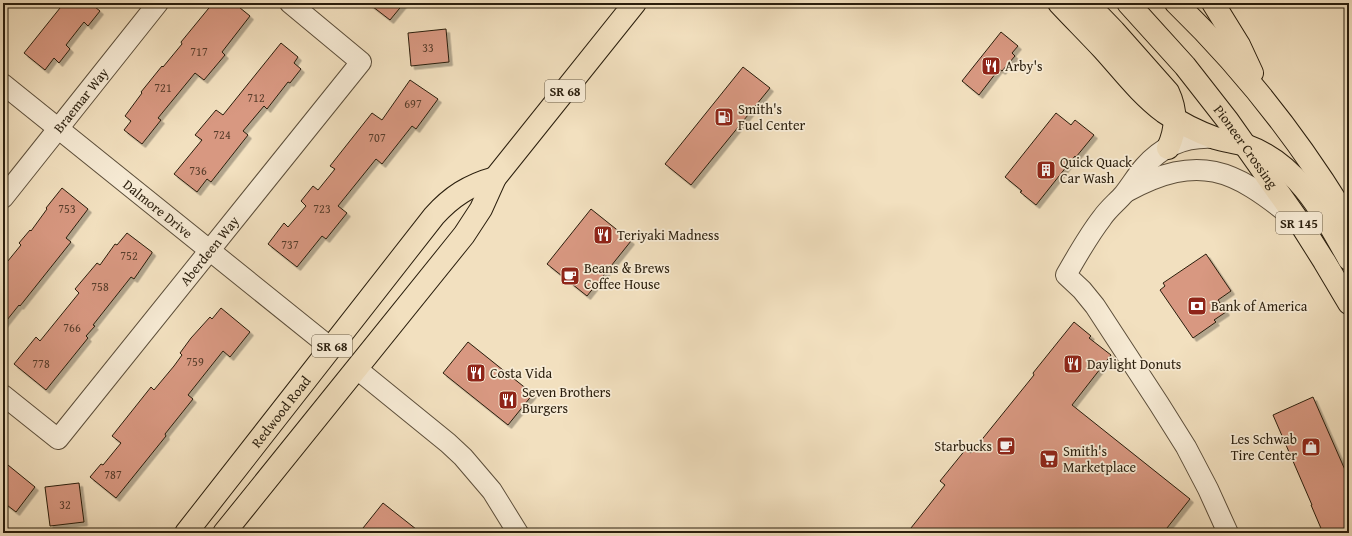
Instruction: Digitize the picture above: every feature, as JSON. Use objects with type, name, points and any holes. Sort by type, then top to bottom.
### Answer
[{"type":"main road","name":"SR 68","points":[[224,533],[464,236],[481,209],[495,178],[635,3]]},
{"type":"main road","points":[[1059,3],[1148,99],[1176,119],[1199,131],[1217,138],[1245,145],[1272,159],[1290,173],[1306,189],[1328,222],[1349,259]]},
{"type":"main road","points":[[1087,3],[1168,92],[1173,102],[1176,119],[1168,148]]},
{"type":"main road","name":"Pioneer Crossing","points":[[1128,3],[1185,66],[1207,93],[1300,223],[1349,303]]},
{"type":"main road","name":"SR 145","points":[[1176,3],[1230,59],[1262,96],[1309,160],[1349,222]]},
{"type":"main road","points":[[1213,3],[1239,45],[1262,96]]},
{"type":"main road","name":"Redwood Road","points":[[186,533],[434,216],[445,204],[458,194],[470,187],[495,178]]},
{"type":"street","name":"Braemar Way","points":[[3,198],[158,3]]},
{"type":"street","name":"Aberdeen Way","points":[[3,395],[58,439],[361,62],[290,3]]},
{"type":"street","name":"Dalmore Drive","points":[[3,84],[331,348]]},
{"type":"street","points":[[1217,138],[1203,137],[1177,142],[1154,157],[1102,218],[1082,247],[1066,275],[1082,290],[1095,306],[1155,397],[1186,447],[1208,489],[1228,533]]},
{"type":"street","points":[[1124,193],[1153,180],[1181,171],[1202,169],[1214,171],[1238,180],[1266,197],[1300,223]]},
{"type":"street","points":[[357,369],[448,443],[463,458],[492,491],[518,533]]},
{"type":"building","points":[[64,3],[90,3],[100,11],[88,26],[84,22],[66,45],[70,49],[59,63],[54,58],[45,70],[24,53]]},
{"type":"building","points":[[213,3],[234,3],[250,16],[222,52],[225,55],[204,80],[195,73],[158,118],[161,120],[142,144],[124,130],[131,121],[125,116],[142,93],[141,92],[182,44],[181,42]]},
{"type":"building","points":[[368,3],[404,3],[390,20]]},
{"type":"building","points":[[446,29],[449,62],[411,66],[408,33]]},
{"type":"building","name":"Arby's","points":[[1001,32],[1018,46],[1012,53],[1015,56],[1002,71],[999,69],[979,95],[962,81]]},
{"type":"building","points":[[281,43],[298,57],[294,63],[301,69],[290,83],[288,82],[267,109],[264,106],[243,131],[248,135],[211,182],[207,179],[197,192],[174,174],[202,140],[195,135],[216,110],[223,115]]},
{"type":"building","name":"Smith's Fuel Center","points":[[743,67],[770,88],[691,185],[665,164]]},
{"type":"building","points":[[410,80],[438,99],[416,129],[412,126],[382,164],[376,159],[338,206],[347,213],[326,239],[322,236],[297,267],[268,244],[284,223],[288,227],[306,206],[301,201],[313,186],[318,190],[335,169],[330,166],[372,113],[382,120]]},
{"type":"building","name":"Quick Quack Car Wash","points":[[1056,113],[1071,125],[1075,120],[1094,135],[1076,157],[1075,156],[1036,205],[1005,177]]},
{"type":"building","points":[[62,188],[88,209],[66,238],[71,242],[3,325],[3,267],[21,245],[19,243],[30,230],[31,231],[47,209],[46,208]]},
{"type":"building","points":[[591,209],[631,241],[587,296],[547,264]]},
{"type":"building","points":[[127,233],[152,253],[134,279],[131,277],[93,325],[95,326],[86,336],[88,338],[46,390],[14,364],[36,337],[40,341],[79,293],[75,289],[97,263],[100,265],[115,244],[117,245]]},
{"type":"building","name":"Bank of America","points":[[1206,254],[1231,291],[1218,300],[1226,312],[1214,320],[1216,322],[1193,338],[1160,290],[1165,286],[1163,283]]},
{"type":"building","points":[[221,308],[250,332],[230,357],[223,351],[188,395],[193,399],[165,434],[166,436],[116,498],[90,477],[101,464],[103,465],[121,443],[112,436],[151,387],[154,390],[174,366],[182,355],[180,353],[191,338],[210,317],[212,319]]},
{"type":"building","name":"Smith's Marketplace","points":[[1074,322],[1091,336],[1089,338],[1111,355],[1072,405],[1190,499],[1163,533],[907,533],[945,485],[940,481],[966,449],[971,453],[1034,375],[1033,373]]},
{"type":"building","points":[[468,342],[533,394],[508,425],[443,373]]},
{"type":"building","name":"Les Schwab Tire Center","points":[[1313,397],[1349,479],[1349,533],[1323,533],[1273,415]]},
{"type":"building","points":[[3,461],[35,487],[16,512],[3,502]]},
{"type":"building","points":[[79,483],[84,522],[50,526],[45,487]]},
{"type":"building","points":[[383,503],[421,533],[359,533]]},
{"type":"place","name":"Arby's","points":[[991,66]]},
{"type":"place","name":"Smith's Fuel Center","points":[[724,117]]},
{"type":"place","name":"Quick Quack Car Wash","points":[[1046,170]]},
{"type":"place","name":"Teriyaki Madness","points":[[603,235]]},
{"type":"place","name":"Beans & Brews Coffee House","points":[[570,276]]},
{"type":"place","name":"Bank of America","points":[[1197,306]]},
{"type":"place","name":"Daylight Donuts","points":[[1073,364]]},
{"type":"place","name":"Costa Vida","points":[[476,373]]},
{"type":"place","name":"Seven Brothers Burgers","points":[[508,400]]},
{"type":"place","name":"Starbucks","points":[[1006,446]]},
{"type":"place","name":"Les Schwab Tire Center","points":[[1311,447]]},
{"type":"place","name":"Smith's Marketplace","points":[[1049,459]]}]
